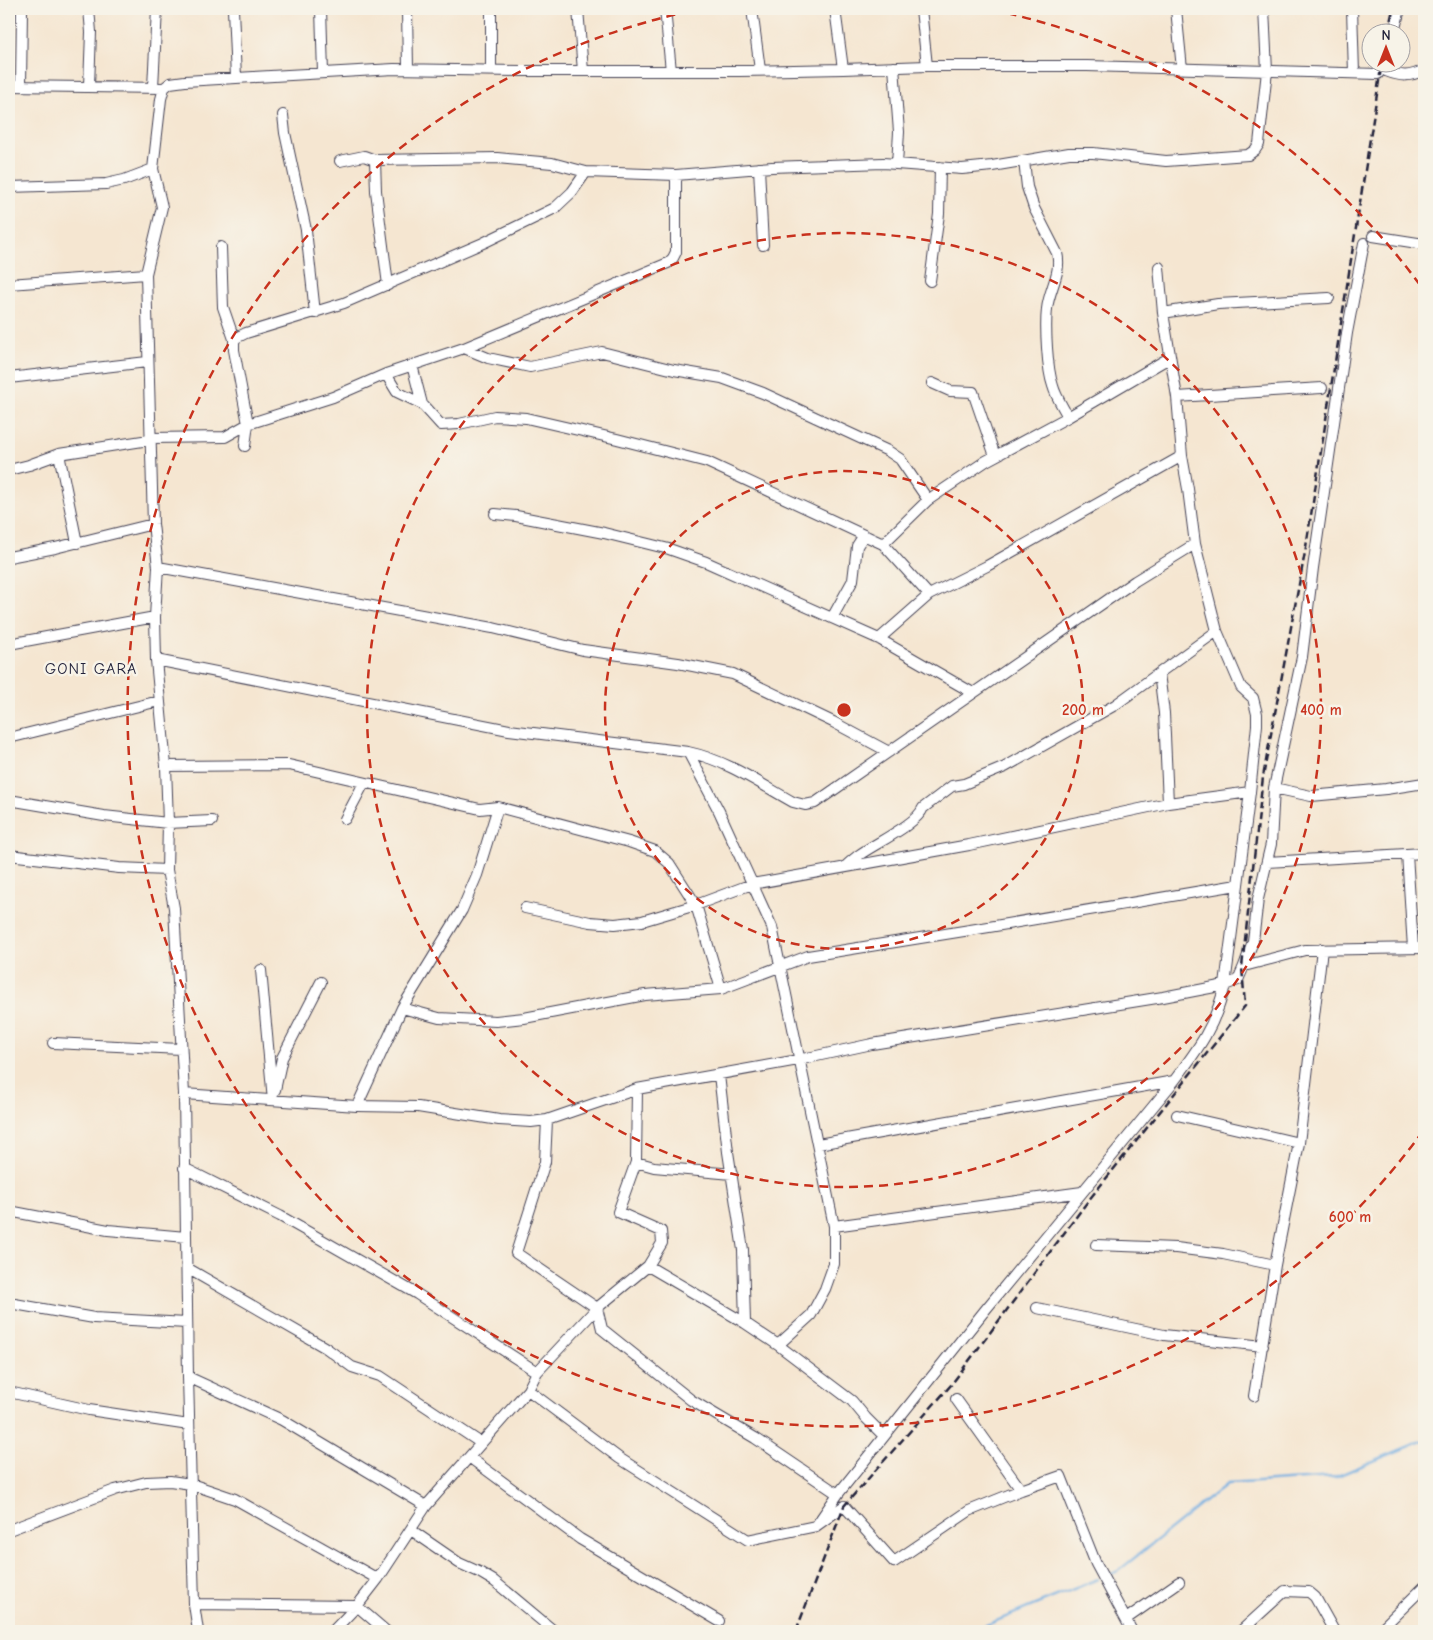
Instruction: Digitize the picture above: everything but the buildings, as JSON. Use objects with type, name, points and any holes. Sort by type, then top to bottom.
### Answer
[{"type":"street","points":[[21,86],[22,9]]},
{"type":"street","points":[[89,86],[90,9]]},
{"type":"street","points":[[153,87],[157,9]]},
{"type":"street","points":[[233,9],[236,78]]},
{"type":"street","points":[[321,9],[323,73]]},
{"type":"street","points":[[407,9],[408,69]]},
{"type":"street","points":[[491,71],[492,9]]},
{"type":"street","points":[[578,9],[583,71]]},
{"type":"street","points":[[665,9],[671,71]]},
{"type":"street","points":[[752,9],[760,70]]},
{"type":"street","points":[[836,9],[843,69]]},
{"type":"street","points":[[921,9],[927,66]]},
{"type":"street","points":[[1176,9],[1182,68]]},
{"type":"street","points":[[340,161],[364,156],[376,160],[497,158],[552,163],[586,172],[676,175],[759,168],[883,162],[962,169],[992,166],[1068,153],[1093,153],[1166,160],[1248,155],[1256,150],[1258,144],[1267,71],[1264,9]]},
{"type":"street","points":[[1352,9],[1354,73]]},
{"type":"street","points":[[1397,22],[1400,9]]},
{"type":"street","points":[[198,1631],[194,1604],[189,1425],[184,1094],[174,908],[167,870],[166,766],[156,660],[155,617],[158,567],[152,524],[146,274],[162,207],[153,169],[160,99],[164,88],[170,82],[185,80],[408,69],[671,71],[927,66],[1087,66],[1378,74],[1379,72]]},
{"type":"street","points":[[894,67],[899,132],[897,164]]},
{"type":"street","points":[[1393,72],[1397,76],[1407,76],[1424,70]]},
{"type":"street","points":[[9,86],[164,88]]},
{"type":"street","points":[[283,115],[284,134],[306,230],[315,313]]},
{"type":"street","points":[[376,160],[377,200],[388,285]]},
{"type":"street","points":[[1024,161],[1027,186],[1034,208],[1057,253],[1059,261],[1058,272],[1047,309],[1047,354],[1052,385],[1068,417]]},
{"type":"street","points":[[930,281],[938,214],[940,167]]},
{"type":"street","points":[[759,168],[763,245]]},
{"type":"street","points":[[9,187],[106,184],[124,180],[153,169]]},
{"type":"street","points":[[234,339],[246,333],[344,303],[483,243],[555,208],[572,192],[586,172]]},
{"type":"street","points":[[9,470],[59,454],[150,439],[225,437],[248,424],[333,397],[386,374],[464,348],[668,263],[676,252],[676,175]]},
{"type":"street","points":[[1373,236],[1424,244]]},
{"type":"street","points":[[184,1094],[356,1106],[418,1107],[500,1120],[531,1122],[547,1120],[636,1089],[798,1060],[872,1044],[1163,997],[1225,985],[1238,980],[1253,941],[1258,899],[1271,844],[1274,788],[1302,657],[1314,558],[1344,353],[1364,243]]},
{"type":"street","points":[[221,247],[223,307],[234,339],[234,350],[248,424],[245,446]]},
{"type":"street","points":[[816,1526],[838,1494],[884,1436],[1174,1081],[1202,1043],[1219,1008],[1225,985],[1258,726],[1253,698],[1241,686],[1216,631],[1195,544],[1182,456],[1177,398],[1163,313],[1160,267]]},
{"type":"street","points":[[9,284],[146,274]]},
{"type":"street","points":[[1163,313],[1218,304],[1329,298]]},
{"type":"street","points":[[464,348],[488,358],[530,367],[602,352],[674,370],[722,378],[763,393],[888,451],[900,459],[928,500]]},
{"type":"street","points":[[883,544],[928,500],[995,456],[1068,417],[1169,358]]},
{"type":"street","points":[[9,378],[148,362]]},
{"type":"street","points":[[412,365],[422,404]]},
{"type":"street","points":[[386,374],[397,392],[422,404],[441,425],[459,424],[495,416],[526,418],[708,462],[883,544],[929,595]]},
{"type":"street","points":[[932,382],[950,391],[973,392],[995,456]]},
{"type":"street","points":[[1177,398],[1322,388]]},
{"type":"street","points":[[59,454],[76,543]]},
{"type":"street","points":[[879,639],[929,595],[987,566],[1182,456]]},
{"type":"street","points":[[495,514],[604,532],[669,549],[706,562],[879,639],[973,693]]},
{"type":"street","points":[[9,557],[152,524]]},
{"type":"street","points":[[832,618],[853,580],[857,546],[864,535]]},
{"type":"street","points":[[156,660],[509,730],[704,755],[723,763],[792,802],[805,805],[815,803],[1135,581],[1195,544]]},
{"type":"street","points":[[158,567],[493,628],[583,650],[678,663],[733,674],[833,722],[889,752]]},
{"type":"street","points":[[9,644],[155,617]]},
{"type":"street","points":[[846,867],[859,855],[908,824],[921,814],[923,808],[952,786],[964,784],[1013,762],[1115,705],[1216,631]]},
{"type":"street","points":[[1159,673],[1164,713],[1168,803]]},
{"type":"street","points":[[9,738],[159,701]]},
{"type":"street","points":[[688,752],[719,811],[772,927],[798,1060],[818,1144],[834,1226],[834,1264],[825,1289],[811,1315],[778,1345]]},
{"type":"street","points":[[166,766],[289,766],[480,810],[498,807],[629,842],[655,851],[669,863],[696,905],[722,989]]},
{"type":"street","points":[[345,819],[364,783]]},
{"type":"street","points":[[1274,788],[1311,796],[1386,789],[1424,783]]},
{"type":"street","points":[[525,908],[590,922],[615,924],[642,921],[696,905],[752,884],[970,845],[1168,803],[1250,792]]},
{"type":"street","points":[[9,800],[104,816],[168,823],[212,821]]},
{"type":"street","points":[[356,1106],[402,1008],[462,910],[477,875],[498,807]]},
{"type":"street","points":[[1267,862],[1424,853]]},
{"type":"street","points":[[1406,854],[1413,948]]},
{"type":"street","points":[[9,855],[119,868],[167,870]]},
{"type":"street","points":[[402,1008],[439,1018],[496,1021],[524,1018],[645,995],[722,989],[808,956],[1237,885]]},
{"type":"street","points":[[1244,966],[1287,954],[1322,950],[1424,948]]},
{"type":"street","points":[[1254,1396],[1275,1265],[1299,1143],[1322,950]]},
{"type":"street","points":[[261,970],[273,1100]]},
{"type":"street","points":[[273,1100],[282,1058],[321,982]]},
{"type":"street","points":[[53,1043],[181,1049]]},
{"type":"street","points":[[719,1075],[743,1250],[745,1323]]},
{"type":"street","points":[[818,1144],[1174,1081]]},
{"type":"street","points":[[333,1631],[357,1606],[378,1579],[426,1506],[528,1390],[537,1372],[597,1308],[648,1266],[662,1243],[661,1230],[618,1212],[636,1162],[636,1089]]},
{"type":"street","points":[[1177,1115],[1299,1143]]},
{"type":"street","points":[[547,1120],[545,1162],[516,1253],[597,1308],[602,1329],[691,1400],[756,1438],[838,1494]]},
{"type":"street","points":[[636,1162],[654,1166],[732,1174]]},
{"type":"street","points":[[184,1168],[280,1216],[417,1294],[537,1372]]},
{"type":"street","points":[[834,1226],[1082,1192]]},
{"type":"street","points":[[9,1211],[108,1230],[186,1237]]},
{"type":"street","points":[[1096,1245],[1176,1248],[1223,1254],[1275,1265]]},
{"type":"street","points":[[648,1266],[745,1323],[778,1345],[852,1401],[884,1436]]},
{"type":"street","points":[[187,1268],[326,1348],[352,1367],[380,1376],[481,1444]]},
{"type":"street","points":[[9,1303],[94,1318],[187,1323]]},
{"type":"street","points":[[1037,1308],[1164,1335],[1263,1346]]},
{"type":"street","points":[[188,1377],[282,1420],[426,1506]]},
{"type":"street","points":[[528,1390],[619,1458],[748,1540],[816,1526],[844,1506],[894,1562],[970,1511],[1061,1476],[1096,1564],[1132,1631]]},
{"type":"street","points":[[9,1392],[90,1410],[189,1425]]},
{"type":"street","points":[[956,1399],[1021,1490]]},
{"type":"street","points":[[469,1457],[580,1539],[719,1621]]},
{"type":"street","points":[[9,1530],[115,1490],[146,1482],[170,1480],[191,1484],[235,1499],[378,1579]]},
{"type":"street","points":[[411,1530],[459,1563],[494,1581],[554,1631]]},
{"type":"street","points":[[1126,1619],[1179,1582]]},
{"type":"street","points":[[1380,1631],[1424,1589]]},
{"type":"street","points":[[1241,1631],[1285,1591],[1309,1592],[1315,1597],[1334,1631]]},
{"type":"street","points":[[194,1604],[357,1606],[386,1631]]},
{"type":"waterway","points":[[1107,1576],[1118,1571],[1227,1484],[1335,1477],[1424,1440]]},
{"type":"waterway","points":[[972,1631],[1098,1579]]},
{"type":"railway","points":[[1390,22],[1393,9]]},
{"type":"railway","points":[[796,1631],[844,1506],[951,1385],[1088,1201],[1245,1006],[1242,967],[1263,777],[1306,547],[1380,72]]},
{"type":"district","name":"GONI GARA","points":[[91,668]]}]
